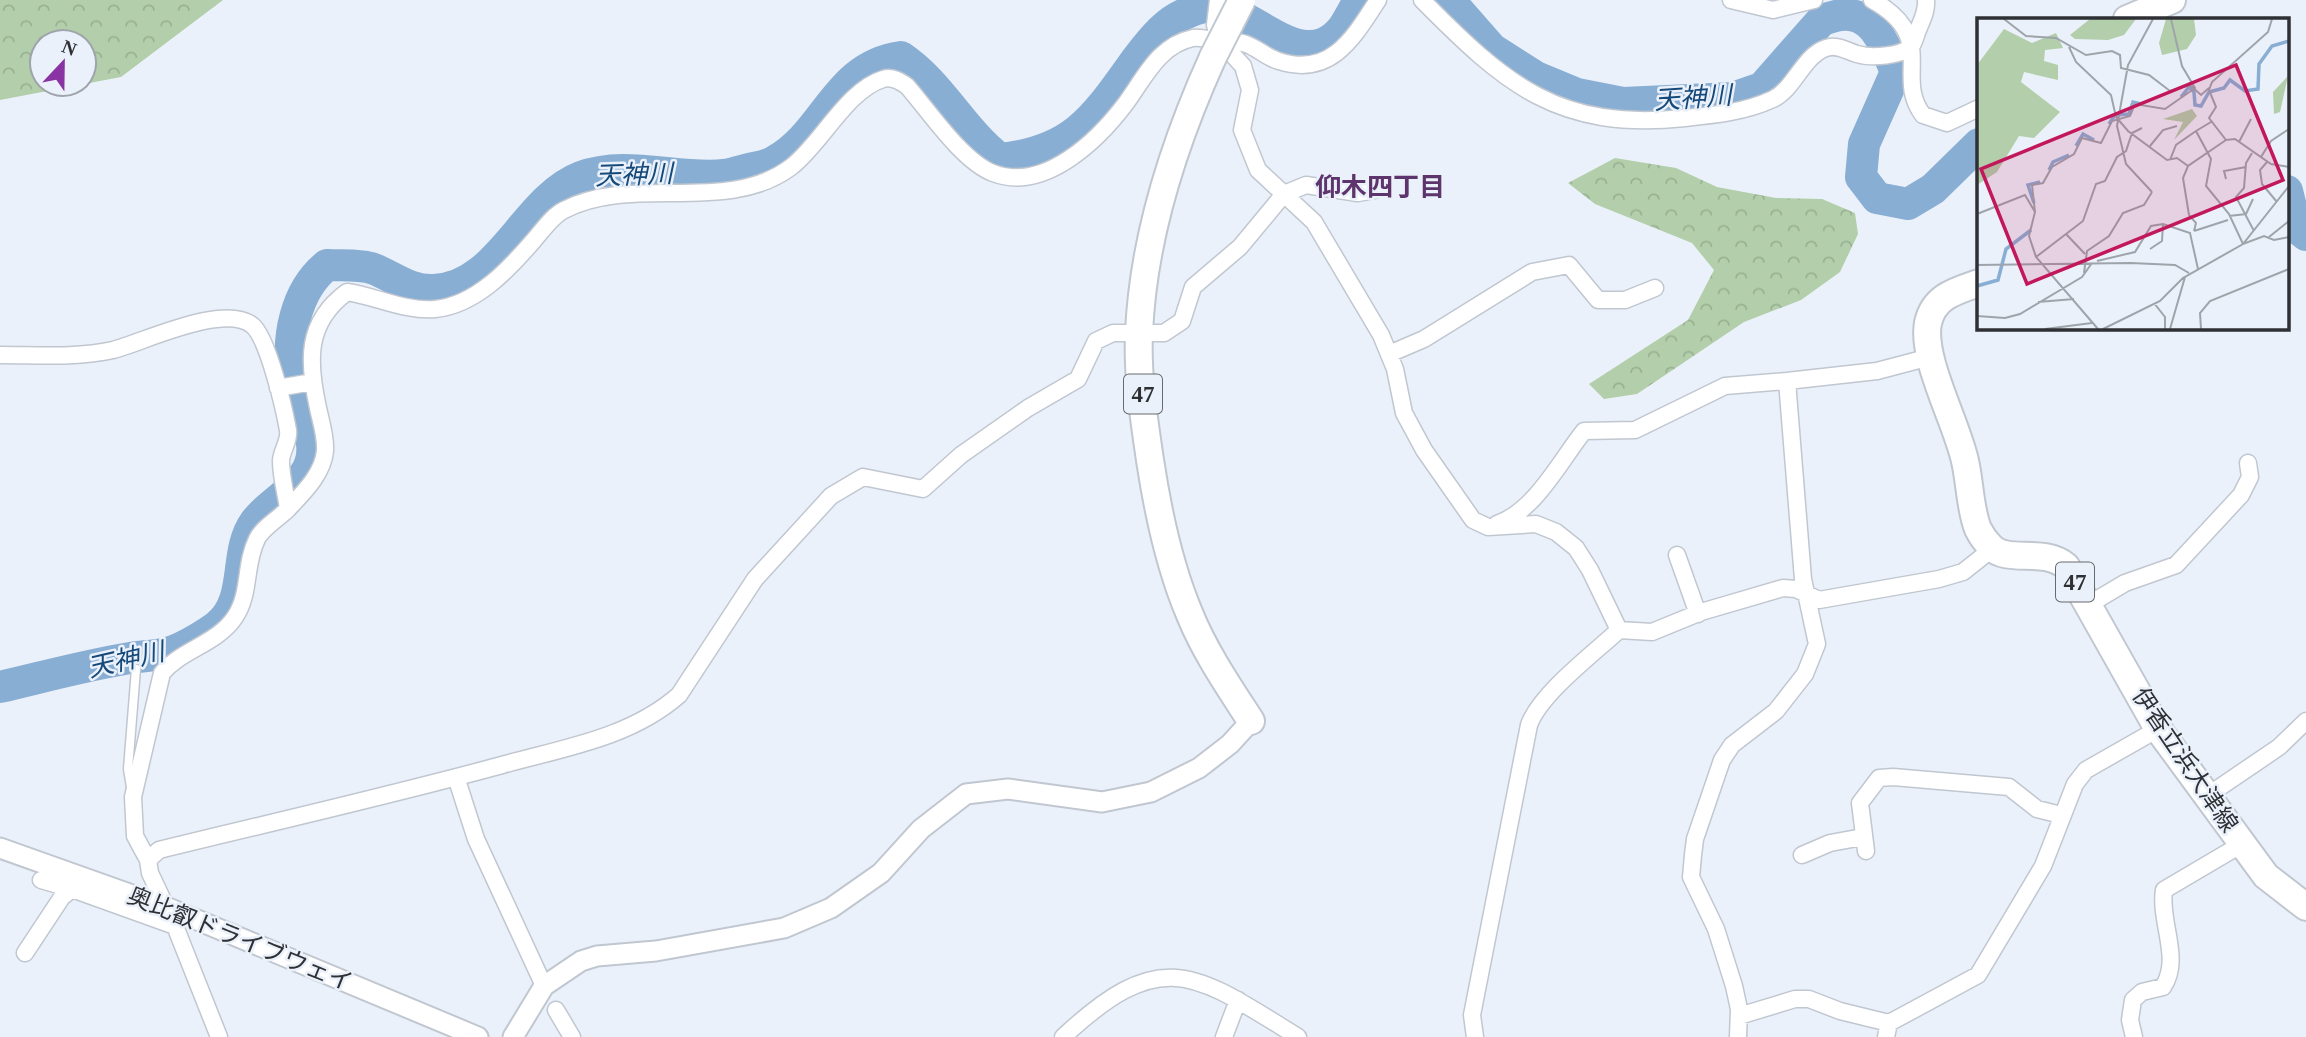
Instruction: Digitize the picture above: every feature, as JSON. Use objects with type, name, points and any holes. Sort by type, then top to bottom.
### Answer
[{"type":"main road","points":[[2129,18],[2172,0]]},
{"type":"main road","name":"47","points":[[1226,1],[1216,41],[1171,161],[1151,239],[1139,334],[1146,432],[1156,499],[1168,550],[1190,615],[1251,721]]},
{"type":"main road","points":[[1977,284],[1945,295],[1936,303],[1928,324],[1930,357],[1955,423],[1978,529],[1992,549]]},
{"type":"main road","name":"伊香立浜大津線","points":[[1992,549],[2012,554],[2046,555],[2066,566],[2158,729],[2266,876],[2306,907]]},
{"type":"street","points":[[219,1037],[175,926],[150,873],[148,860],[135,836],[133,797],[162,673],[171,661],[227,628],[244,602],[250,562],[258,537],[288,509],[317,474],[325,452],[308,383],[310,352],[318,325],[329,305],[347,292],[436,309],[481,290],[510,267],[562,211],[625,196],[712,191],[772,178],[790,167],[847,106],[883,79],[895,78],[907,86],[967,154],[992,173],[1014,176],[1038,172],[1062,162],[1092,142],[1125,103],[1150,66],[1170,48],[1195,38],[1244,43],[1281,62],[1296,65],[1322,61],[1348,45],[1378,0]]},
{"type":"street","points":[[1422,0],[1493,69],[1528,92],[1590,116],[1639,121],[1739,110],[1776,98],[1791,85],[1815,54],[1827,47],[1870,57],[1906,49]]},
{"type":"street","points":[[1731,0],[1773,10],[1814,0]]},
{"type":"street","points":[[1872,0],[1901,23],[1913,94],[1923,115],[1947,123],[1977,109]]},
{"type":"street","points":[[1906,49],[1927,8],[1927,0]]},
{"type":"street","points":[[1216,41],[1243,66],[1250,90],[1242,130],[1258,170],[1314,222],[1381,335],[1389,354],[1404,413],[1424,450],[1473,520],[1488,527],[1536,524],[1556,532],[1576,548],[1590,570],[1619,630]]},
{"type":"street","points":[[148,860],[159,850],[456,777],[634,726],[663,709],[679,695],[755,579],[831,496],[863,477],[923,489],[961,455],[1028,408],[1078,379],[1096,341],[1113,333],[1164,333],[1182,321],[1193,287],[1240,247],[1284,194],[1306,185],[1357,192],[1375,190]]},
{"type":"street","points":[[1389,354],[1424,339],[1532,272],[1569,265],[1598,300],[1625,300],[1655,288]]},
{"type":"street","points":[[0,355],[62,355],[112,350],[166,331],[227,319],[243,320],[254,327],[264,342],[281,387],[289,434],[281,460],[288,509]]},
{"type":"street","points":[[1488,527],[1508,520],[1527,505],[1584,431],[1635,430],[1725,386],[1877,371],[1930,357]]},
{"type":"street","points":[[1738,1037],[1739,1016],[1734,986],[1716,929],[1691,877],[1695,839],[1722,760],[1732,746],[1776,710],[1805,674],[1814,658],[1817,644],[1807,596],[1787,381]]},
{"type":"street","points":[[281,387],[308,383]]},
{"type":"street","points":[[2088,605],[2125,583],[2176,565],[2241,495],[2250,477],[2248,463]]},
{"type":"street","points":[[1475,1037],[1472,1015],[1529,725],[1535,709],[1619,630],[1652,632],[1698,614],[1783,588],[1796,589],[1819,600],[1939,579],[1963,572],[1992,549]]},
{"type":"street","points":[[1677,555],[1698,614]]},
{"type":"street","points":[[513,1037],[544,986],[564,970],[597,956],[656,951],[784,928],[831,908],[881,873],[920,829],[966,794],[1008,789],[1102,802],[1151,792],[1199,768],[1230,744],[1251,721]]},
{"type":"street","points":[[2207,796],[2278,747],[2306,722]]},
{"type":"street","points":[[1739,1016],[1796,999],[1809,999],[1887,1030],[1978,975],[2043,866],[2075,784],[2086,770],[2140,736],[2158,729]]},
{"type":"street","points":[[456,777],[475,839],[544,986]]},
{"type":"street","points":[[1802,855],[1830,843],[1865,844],[1860,803],[1879,778],[2009,787],[2037,809],[2061,815]]},
{"type":"street","points":[[2134,1037],[2130,1020],[2133,1000],[2142,992],[2163,987],[2172,966],[2162,901],[2164,890],[2242,844]]},
{"type":"street","name":"奥比叡ドライブウェイ","points":[[0,848],[166,906],[478,1037]]},
{"type":"street","points":[[41,880],[175,926]]},
{"type":"street","points":[[25,953],[62,897],[72,889]]},
{"type":"street","points":[[1063,1037],[1084,1018],[1144,979],[1169,975],[1198,981],[1238,1000],[1298,1037]]},
{"type":"street","points":[[1224,1037],[1238,1000]]},
{"type":"street","points":[[556,1010],[572,1037]]},
{"type":"lane","points":[[133,797],[128,769],[136,669]]},
{"type":"green space","points":[[0,0],[223,0],[121,77],[98,81],[98,28],[28,28],[28,95],[0,100]]},
{"type":"green space","points":[[1615,158],[1676,168],[1717,187],[1776,198],[1822,199],[1855,213],[1858,234],[1840,272],[1801,300],[1744,322],[1637,394],[1604,399],[1589,384],[1688,320],[1714,270],[1692,243],[1595,204],[1568,183]]},
{"type":"waterway","name":"天神川","points":[[0,687],[98,664],[173,651],[208,633],[226,617],[237,595],[249,533],[263,513],[301,479],[312,457],[311,435],[294,377],[292,331],[301,301],[316,275],[327,265],[369,267],[409,286],[425,290],[456,286],[476,275],[494,260],[543,204],[561,188],[581,177],[616,170],[724,175],[769,164],[793,149],[846,86],[861,73],[879,63],[901,57],[928,80],[974,135],[1000,159],[1026,155],[1047,148],[1081,128],[1165,26],[1187,13],[1204,7],[1223,9],[1275,36],[1310,46],[1327,42],[1343,28],[1359,0]]},
{"type":"waterway","name":"天神川","points":[[1449,0],[1492,49],[1536,77],[1577,94],[1623,103],[1733,98],[1762,88],[1821,21],[1850,15],[1861,18],[1878,35],[1896,72],[1864,144],[1861,177],[1877,198],[1908,204],[1933,189],[1977,146]]},
{"type":"waterway","name":"天神川","points":[[2288,195],[2296,227],[2306,235]]},
{"type":"district","name":"仰木四丁目","points":[[1380,187]]}]
